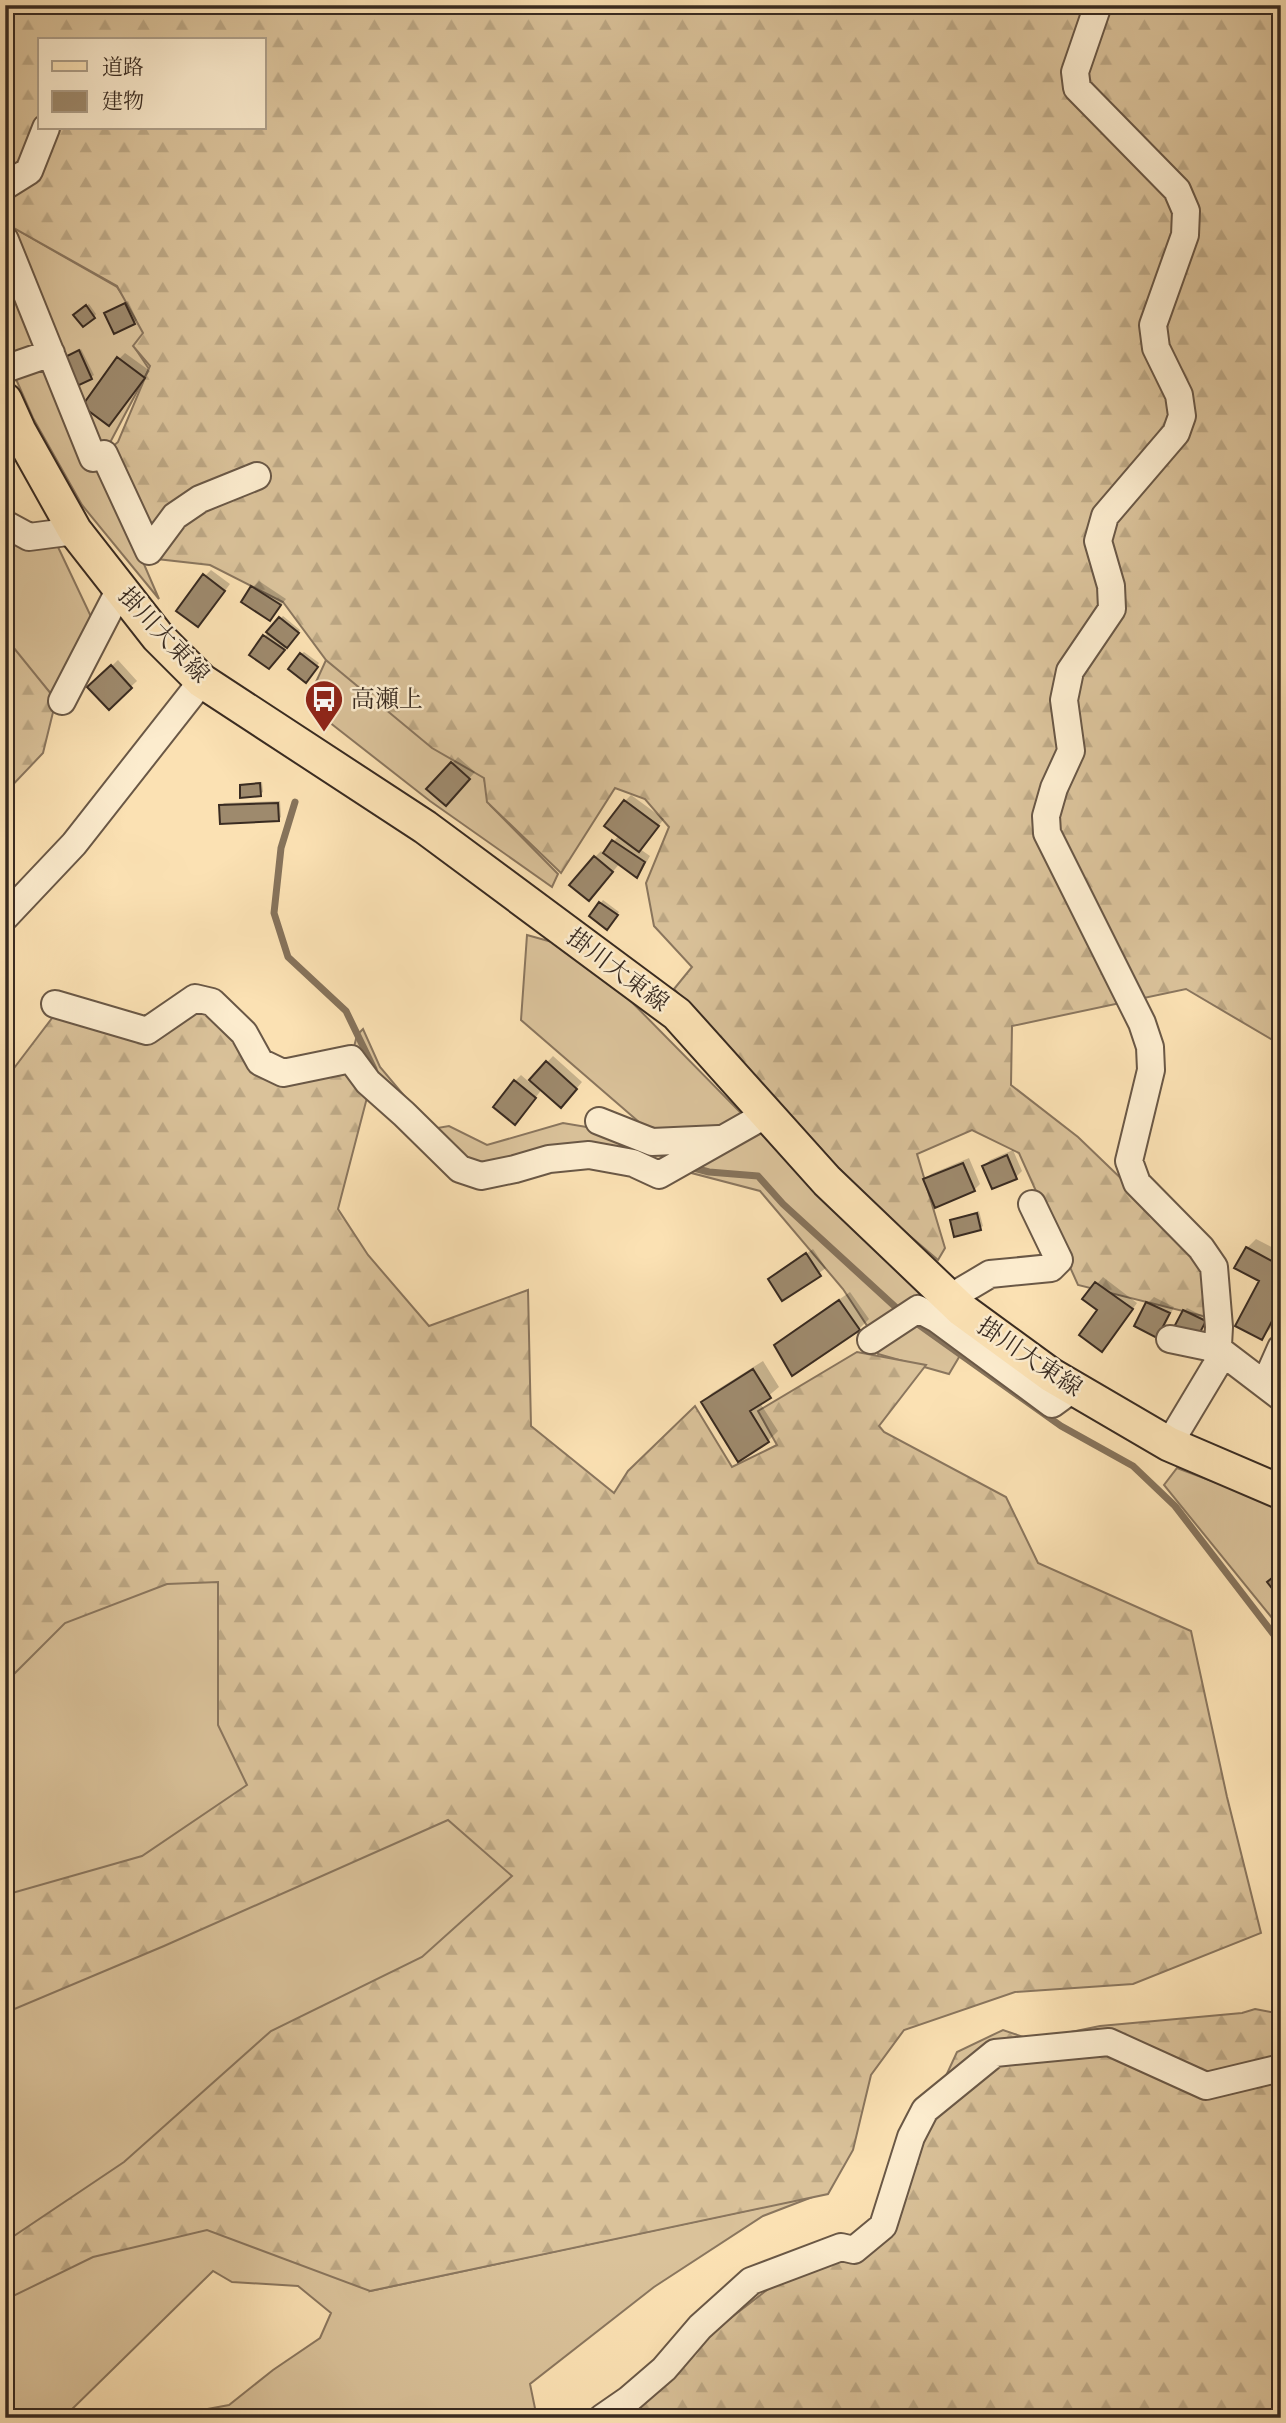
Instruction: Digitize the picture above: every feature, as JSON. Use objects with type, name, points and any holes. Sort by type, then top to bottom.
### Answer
[{"type":"main road","name":"掛川大東線","points":[[5,400],[19,431],[75,531],[158,637],[202,681],[425,827],[677,1014],[827,1181],[961,1310],[1051,1375],[1170,1444],[1281,1492]]},
{"type":"street","points":[[1098,5],[1074,72],[1077,89],[1177,190],[1186,211],[1185,235],[1153,325],[1156,348],[1179,395],[1182,416],[1176,433],[1105,516],[1098,541],[1111,586],[1112,609],[1070,671],[1064,700],[1071,751],[1054,788],[1046,816],[1047,833],[1142,1023],[1150,1047],[1151,1070],[1129,1161],[1137,1183],[1201,1248],[1214,1266],[1219,1326],[1217,1364],[1170,1444]]},
{"type":"street","points":[[5,186],[29,171],[45,130]]},
{"type":"street","points":[[5,240],[93,458],[104,454],[149,551],[175,516],[200,499],[257,476]]},
{"type":"street","points":[[5,369],[51,353]]},
{"type":"street","points":[[5,524],[29,537],[75,531]]},
{"type":"street","points":[[62,701],[120,589]]},
{"type":"street","points":[[5,918],[74,845],[202,681]]},
{"type":"street","points":[[55,1004],[148,1031],[195,998],[212,1002],[244,1032],[260,1062],[283,1073],[351,1059],[368,1082],[460,1169],[481,1176],[549,1159],[589,1155],[633,1163],[659,1175],[767,1114]]},
{"type":"street","points":[[598,1121],[652,1142],[722,1139]]},
{"type":"street","points":[[951,1300],[989,1274],[1051,1268],[1059,1260],[1032,1204]]},
{"type":"street","points":[[871,1340],[910,1315],[937,1319],[1052,1404],[1074,1388]]},
{"type":"street","points":[[1170,1339],[1218,1349],[1273,1390],[1281,1348]]},
{"type":"street","points":[[602,2418],[664,2369],[700,2327],[751,2281],[841,2247],[854,2250],[883,2227],[911,2137],[925,2110],[995,2053],[1109,2042],[1206,2086],[1281,2068]]},
{"type":"green space","points":[[5,5],[1281,5],[1281,1045],[1186,989],[1012,1026],[1011,1085],[1078,1137],[1211,1265],[1211,1318],[1078,1285],[1019,1153],[972,1130],[917,1154],[945,1248],[938,1260],[869,1201],[674,989],[692,967],[654,926],[646,883],[669,827],[645,799],[615,788],[561,873],[487,802],[484,778],[432,748],[326,660],[283,602],[210,565],[157,559],[104,454],[118,442],[150,366],[133,346],[143,333],[117,286],[5,223]]},
{"type":"green space","points":[[5,223],[117,287],[147,331],[135,348],[149,369],[99,460],[159,599],[82,505],[33,418],[5,354]]},
{"type":"green space","points":[[5,541],[58,547],[95,625],[56,700],[5,640]]},
{"type":"green space","points":[[5,637],[56,700],[43,753],[5,793]]},
{"type":"green space","points":[[326,660],[484,778],[490,805],[558,874],[552,887],[430,801],[306,704]]},
{"type":"green space","points":[[527,935],[552,942],[610,980],[741,1113],[711,1132],[724,1138],[656,1176],[581,1156],[482,1181],[351,1059],[357,1035],[363,1029],[380,1067],[432,1129],[449,1126],[487,1145],[563,1123],[654,1135],[521,1020]]},
{"type":"green space","points":[[195,998],[260,1061],[349,1056],[369,1090],[338,1209],[368,1255],[429,1326],[528,1290],[531,1426],[614,1493],[628,1471],[695,1406],[732,1467],[777,1445],[758,1411],[857,1352],[926,1365],[879,1426],[884,1432],[1006,1497],[1038,1563],[1191,1631],[1227,1797],[1261,1933],[1133,1984],[1015,1992],[904,2030],[871,2075],[853,2150],[828,2194],[370,2291],[207,2230],[93,2257],[5,2300],[5,2242],[124,2162],[271,2031],[422,1957],[512,1876],[448,1820],[5,2013],[5,1895],[142,1856],[247,1785],[218,1725],[218,1582],[167,1584],[65,1623],[5,1683],[5,1080],[65,1001],[147,1031]]},
{"type":"green space","points":[[759,1119],[968,1342],[949,1374],[878,1354],[875,1338],[843,1289],[760,1191],[680,1170]]},
{"type":"green space","points":[[1177,1468],[1281,1507],[1281,1629],[1164,1485]]},
{"type":"green space","points":[[233,1507],[560,1868],[370,2291],[815,2196],[763,2216],[654,2287],[530,2384],[537,2418],[134,2418],[229,2405],[320,2338],[331,2313],[298,2286],[232,2282],[213,2271],[63,2418],[5,2418],[5,1589]]},
{"type":"green space","points":[[1255,2009],[1281,2014],[1281,2418],[601,2418],[772,2286],[867,2246],[957,2052],[1003,2030],[1032,2040],[1100,2026],[1242,2013]]},
{"type":"building","points":[[125,303],[135,324],[114,334],[104,313]]},
{"type":"building","points":[[86,305],[95,318],[83,327],[73,315]]},
{"type":"building","points":[[79,350],[92,379],[77,386],[63,358]]},
{"type":"building","points":[[117,357],[145,378],[109,426],[82,406]]},
{"type":"building","points":[[203,574],[225,591],[198,627],[176,611]]},
{"type":"building","points":[[251,586],[281,605],[270,621],[241,602]]},
{"type":"building","points":[[279,617],[299,633],[287,648],[266,632]]},
{"type":"building","points":[[263,635],[285,650],[269,669],[249,655]]},
{"type":"building","points":[[300,653],[318,667],[306,683],[288,669]]},
{"type":"building","points":[[111,665],[132,688],[109,710],[87,687]]},
{"type":"building","points":[[451,762],[470,779],[446,806],[426,789]]},
{"type":"building","points":[[260,783],[261,796],[240,798],[240,785]]},
{"type":"building","points":[[624,800],[659,826],[639,852],[604,826]]},
{"type":"building","points":[[278,803],[279,821],[220,824],[219,805]]},
{"type":"building","points":[[612,840],[645,862],[637,878],[603,853]]},
{"type":"building","points":[[594,856],[613,872],[589,901],[569,885]]},
{"type":"building","points":[[599,902],[618,915],[607,930],[589,916]]},
{"type":"building","points":[[546,1061],[577,1089],[561,1108],[529,1080]]},
{"type":"building","points":[[514,1080],[536,1098],[515,1125],[493,1107]]},
{"type":"building","points":[[1007,1155],[1017,1179],[992,1189],[982,1166]]},
{"type":"building","points":[[963,1163],[975,1191],[935,1208],[923,1179]]},
{"type":"building","points":[[977,1213],[981,1230],[954,1237],[950,1220]]},
{"type":"building","points":[[1246,1247],[1281,1266],[1281,1304],[1262,1340],[1235,1326],[1259,1281],[1234,1268]]},
{"type":"building","points":[[806,1253],[821,1276],[782,1301],[768,1279]]},
{"type":"building","points":[[1095,1282],[1133,1309],[1102,1352],[1079,1335],[1097,1310],[1082,1299]]},
{"type":"building","points":[[839,1300],[860,1330],[792,1376],[774,1345]]},
{"type":"building","points":[[1146,1302],[1170,1313],[1157,1338],[1134,1326]]},
{"type":"building","points":[[1183,1310],[1206,1321],[1197,1338],[1174,1327]]},
{"type":"building","points":[[753,1369],[771,1398],[750,1411],[769,1442],[738,1462],[701,1402]]},
{"type":"building","points":[[1281,1571],[1281,1600],[1267,1582]]},
{"type":"waterway","points":[[295,802],[281,848],[274,913],[288,957],[346,1011],[374,1069]]},
{"type":"waterway","points":[[690,1167],[709,1172],[758,1176],[783,1204],[902,1313]]},
{"type":"waterway","points":[[912,1320],[1061,1426],[1133,1466],[1175,1506],[1281,1644]]},
{"type":"place","name":"高瀬上","points":[[324,733]]}]
